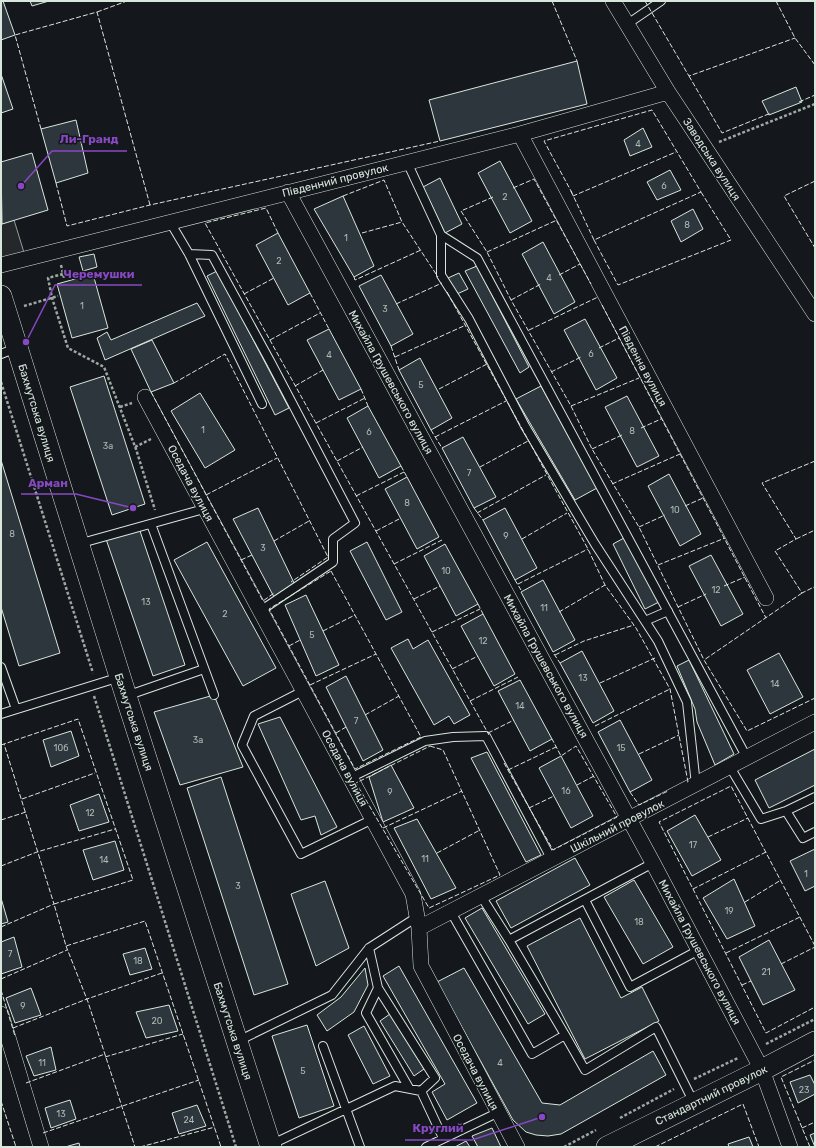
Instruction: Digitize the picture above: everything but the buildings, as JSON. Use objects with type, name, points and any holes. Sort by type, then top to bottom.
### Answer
[{"type":"street","name":"Заводська вулиця","points":[[613,1],[626,25],[668,92],[815,314]]},
{"type":"street","name":"Південний провулок","points":[[1,265],[520,134],[668,92]]},
{"type":"street","name":"Південна вулиця","points":[[520,134],[766,598]]},
{"type":"street","name":"Михайла Грушевського вулиця","points":[[288,192],[630,820],[699,950],[762,1070],[790,1147]]},
{"type":"street","name":"Бахмутська вулиця","points":[[3,310],[9,351],[78,544],[271,1146]]},
{"type":"street","name":"Оседача вулиця","points":[[145,397],[204,509],[413,894],[418,923],[420,966],[497,1113],[517,1147]]},
{"type":"street","name":"Шкільний провулок","points":[[418,923],[451,912],[630,820],[815,722]]},
{"type":"street","points":[[1,1014],[41,1147]]},
{"type":"street","name":"Стандартний провулок","points":[[607,1147],[815,1042]]},
{"type":"lane","points":[[626,25],[661,1]]},
{"type":"lane","points":[[407,162],[441,235],[441,275],[469,319],[525,426],[552,472],[595,544],[658,641],[687,702],[696,785]]},
{"type":"lane","points":[[170,222],[189,254],[262,404]]},
{"type":"lane","points":[[441,235],[477,258],[747,758]]},
{"type":"lane","points":[[189,254],[212,255],[270,361],[355,523],[333,539],[333,562],[260,611]]},
{"type":"lane","points":[[78,544],[204,509]]},
{"type":"lane","points":[[155,523],[214,695]]},
{"type":"lane","points":[[645,621],[668,611]]},
{"type":"lane","points":[[1,667],[16,709]]},
{"type":"lane","points":[[1,714],[94,685],[123,686],[204,668]]},
{"type":"lane","points":[[303,691],[254,716],[242,745],[301,854],[373,820]]},
{"type":"lane","points":[[350,778],[425,741],[453,737],[486,736],[552,860]]},
{"type":"lane","points":[[730,767],[761,819],[786,811],[815,797]]},
{"type":"lane","points":[[786,811],[803,838],[815,832]]},
{"type":"lane","points":[[509,940],[653,863]]},
{"type":"lane","points":[[482,896],[585,1070],[656,1027],[694,1103]]},
{"type":"lane","points":[[585,900],[630,987],[699,950]]},
{"type":"lane","points":[[451,912],[532,1054],[564,1035]]},
{"type":"lane","points":[[237,1042],[332,995],[369,948],[418,923]]},
{"type":"lane","points":[[369,948],[378,988],[435,1078],[421,1091]]},
{"type":"lane","points":[[378,988],[366,1013],[409,1088]]},
{"type":"lane","points":[[323,1046],[360,1147]]},
{"type":"lane","points":[[271,1146],[346,1108],[395,1086],[421,1091]]},
{"type":"lane","points":[[421,1091],[443,1138]]},
{"type":"lane","points":[[426,1147],[497,1113]]},
{"type":"path","points":[[705,148],[815,104]]},
{"type":"path","points":[[63,274],[48,278],[52,298],[68,348],[104,367],[136,449],[155,523]]},
{"type":"path","points":[[3,310],[15,298],[18,308],[58,296]]},
{"type":"path","points":[[1,382],[236,1147]]},
{"type":"shaded area","points":[[1,220],[2,224],[14,220],[26,259],[1,265]]},
{"type":"fence","points":[[97,12],[127,1]]},
{"type":"fence","points":[[552,1],[577,61]]},
{"type":"fence","points":[[645,1],[689,76],[795,38]]},
{"type":"fence","points":[[776,1],[795,38],[815,65]]},
{"type":"fence","points":[[41,129],[15,35],[97,12],[150,205]]},
{"type":"fence","points":[[689,76],[722,133],[771,113]]},
{"type":"fence","points":[[799,102],[815,95]]},
{"type":"fence","points":[[571,191],[594,240],[701,192],[652,110],[544,141],[573,196],[676,152]]},
{"type":"fence","points":[[56,183],[67,226],[150,205],[440,141]]},
{"type":"fence","points":[[513,188],[534,179],[591,284]]},
{"type":"fence","points":[[343,196],[384,180],[402,222],[438,277]]},
{"type":"fence","points":[[815,181],[784,196],[815,248]]},
{"type":"fence","points":[[594,240],[618,285],[731,240],[701,192]]},
{"type":"fence","points":[[493,197],[461,211],[487,252],[511,300],[571,406],[592,449],[639,527],[704,660]]},
{"type":"fence","points":[[278,233],[266,208],[205,223],[489,735]]},
{"type":"fence","points":[[487,252],[557,220]]},
{"type":"fence","points":[[362,233],[402,222]]},
{"type":"fence","points":[[354,277],[355,280],[421,250]]},
{"type":"fence","points":[[559,275],[580,264]]},
{"type":"fence","points":[[244,294],[274,278]]},
{"type":"fence","points":[[396,304],[442,283]]},
{"type":"fence","points":[[511,300],[541,284]]},
{"type":"fence","points":[[447,292],[588,549],[605,585],[636,628],[670,689],[688,782],[686,783]]},
{"type":"fence","points":[[310,293],[329,329]]},
{"type":"fence","points":[[529,330],[598,297]]},
{"type":"fence","points":[[602,305],[766,618]]},
{"type":"fence","points":[[270,340],[320,313]]},
{"type":"fence","points":[[395,357],[466,325]]},
{"type":"fence","points":[[599,348],[619,338]]},
{"type":"fence","points":[[391,346],[399,370]]},
{"type":"fence","points":[[174,383],[225,354],[328,557],[291,582]]},
{"type":"fence","points":[[551,372],[581,357]]},
{"type":"fence","points":[[439,389],[487,364]]},
{"type":"fence","points":[[295,386],[323,370]]},
{"type":"fence","points":[[571,406],[639,378]]},
{"type":"fence","points":[[361,389],[368,406]]},
{"type":"fence","points":[[151,392],[263,601],[274,593]]},
{"type":"fence","points":[[316,423],[365,398]]},
{"type":"fence","points":[[435,437],[506,401]]},
{"type":"fence","points":[[641,428],[661,419]]},
{"type":"fence","points":[[431,430],[442,448]]},
{"type":"fence","points":[[592,449],[622,435]]},
{"type":"fence","points":[[480,467],[528,441]]},
{"type":"fence","points":[[337,461],[363,447]]},
{"type":"fence","points":[[612,484],[680,454]]},
{"type":"fence","points":[[206,495],[277,458]]},
{"type":"fence","points":[[815,461],[762,483],[796,539],[775,551],[802,593],[814,587],[815,589]]},
{"type":"fence","points":[[401,466],[407,477]]},
{"type":"fence","points":[[356,496],[404,472]]},
{"type":"fence","points":[[477,513],[546,475]]},
{"type":"fence","points":[[685,506],[703,498]]},
{"type":"fence","points":[[474,508],[483,520]]},
{"type":"fence","points":[[522,539],[567,513]]},
{"type":"fence","points":[[639,527],[665,515]]},
{"type":"fence","points":[[376,531],[401,518]]},
{"type":"fence","points":[[274,541],[309,521]]},
{"type":"fence","points":[[796,539],[815,530]]},
{"type":"fence","points":[[658,565],[725,538]]},
{"type":"fence","points":[[394,564],[442,540]]},
{"type":"fence","points":[[518,584],[588,549]]},
{"type":"fence","points":[[241,560],[252,555]]},
{"type":"fence","points":[[331,571],[421,737],[355,769],[269,609],[331,571]]},
{"type":"fence","points":[[724,586],[745,577]]},
{"type":"fence","points":[[515,580],[521,590]]},
{"type":"fence","points":[[559,612],[605,585]]},
{"type":"fence","points":[[414,599],[440,586]]},
{"type":"fence","points":[[802,593],[704,660],[747,731],[815,698]]},
{"type":"fence","points":[[678,607],[706,594]]},
{"type":"fence","points":[[478,604],[483,614]]},
{"type":"fence","points":[[432,632],[480,609]]},
{"type":"fence","points":[[323,631],[355,615]]},
{"type":"fence","points":[[555,655],[584,641],[634,625]]},
{"type":"fence","points":[[289,646],[300,640]]},
{"type":"fence","points":[[310,685],[376,654]]},
{"type":"fence","points":[[554,654],[560,663]]},
{"type":"fence","points":[[452,669],[478,656]]},
{"type":"fence","points":[[600,683],[655,658]]},
{"type":"fence","points":[[470,701],[518,677]]},
{"type":"fence","points":[[595,726],[670,689]]},
{"type":"fence","points":[[365,715],[399,696]]},
{"type":"fence","points":[[1,745],[78,719],[133,880],[54,904],[66,946],[145,921],[221,1147]]},
{"type":"fence","points":[[488,733],[514,720]]},
{"type":"fence","points":[[336,733],[346,727]]},
{"type":"fence","points":[[639,754],[679,735]]},
{"type":"fence","points":[[504,763],[553,850],[617,817],[576,746],[561,756],[552,739]]},
{"type":"fence","points":[[1,927],[54,904],[4,744]]},
{"type":"fence","points":[[430,746],[443,750],[500,875],[429,908],[356,783],[430,746]]},
{"type":"fence","points":[[508,770],[556,747]]},
{"type":"fence","points":[[22,799],[95,773]]},
{"type":"fence","points":[[577,785],[594,776]]},
{"type":"fence","points":[[815,946],[731,786],[659,822],[766,1033],[815,1007]]},
{"type":"fence","points":[[383,828],[462,791]]},
{"type":"fence","points":[[630,792],[639,805],[668,791]]},
{"type":"fence","points":[[529,808],[554,796]]},
{"type":"fence","points":[[1,820],[26,812]]},
{"type":"fence","points":[[708,837],[748,818]]},
{"type":"fence","points":[[1,866],[37,852],[115,829]]},
{"type":"fence","points":[[437,853],[480,830]]},
{"type":"fence","points":[[693,889],[766,852]]},
{"type":"fence","points":[[745,902],[781,880]]},
{"type":"fence","points":[[726,953],[800,917]]},
{"type":"fence","points":[[66,946],[88,1002],[135,1147]]},
{"type":"fence","points":[[781,964],[815,947]]},
{"type":"fence","points":[[1,979],[67,950]]},
{"type":"fence","points":[[13,1028],[87,999],[162,973]]},
{"type":"fence","points":[[742,985],[751,981]]},
{"type":"fence","points":[[1,990],[15,1036]]},
{"type":"fence","points":[[105,1057],[183,1034]]},
{"type":"fence","points":[[26,1083],[105,1054]]},
{"type":"fence","points":[[810,1147],[781,1077],[815,1060]]},
{"type":"fence","points":[[43,1133],[199,1080]]},
{"type":"fence","points":[[1,1101],[16,1147]]},
{"type":"fence","points":[[655,1147],[743,1104],[759,1147]]},
{"type":"fence","points":[[802,1128],[815,1122]]},
{"type":"fence","points":[[140,1147],[215,1127]]},
{"type":"place","name":"Ли-Гранд","points":[[21,186]]},
{"type":"place","name":"Черемушки","points":[[26,342]]},
{"type":"place","name":"Арман","points":[[133,508]]},
{"type":"place","name":"Круглий","points":[[542,1117]]}]
